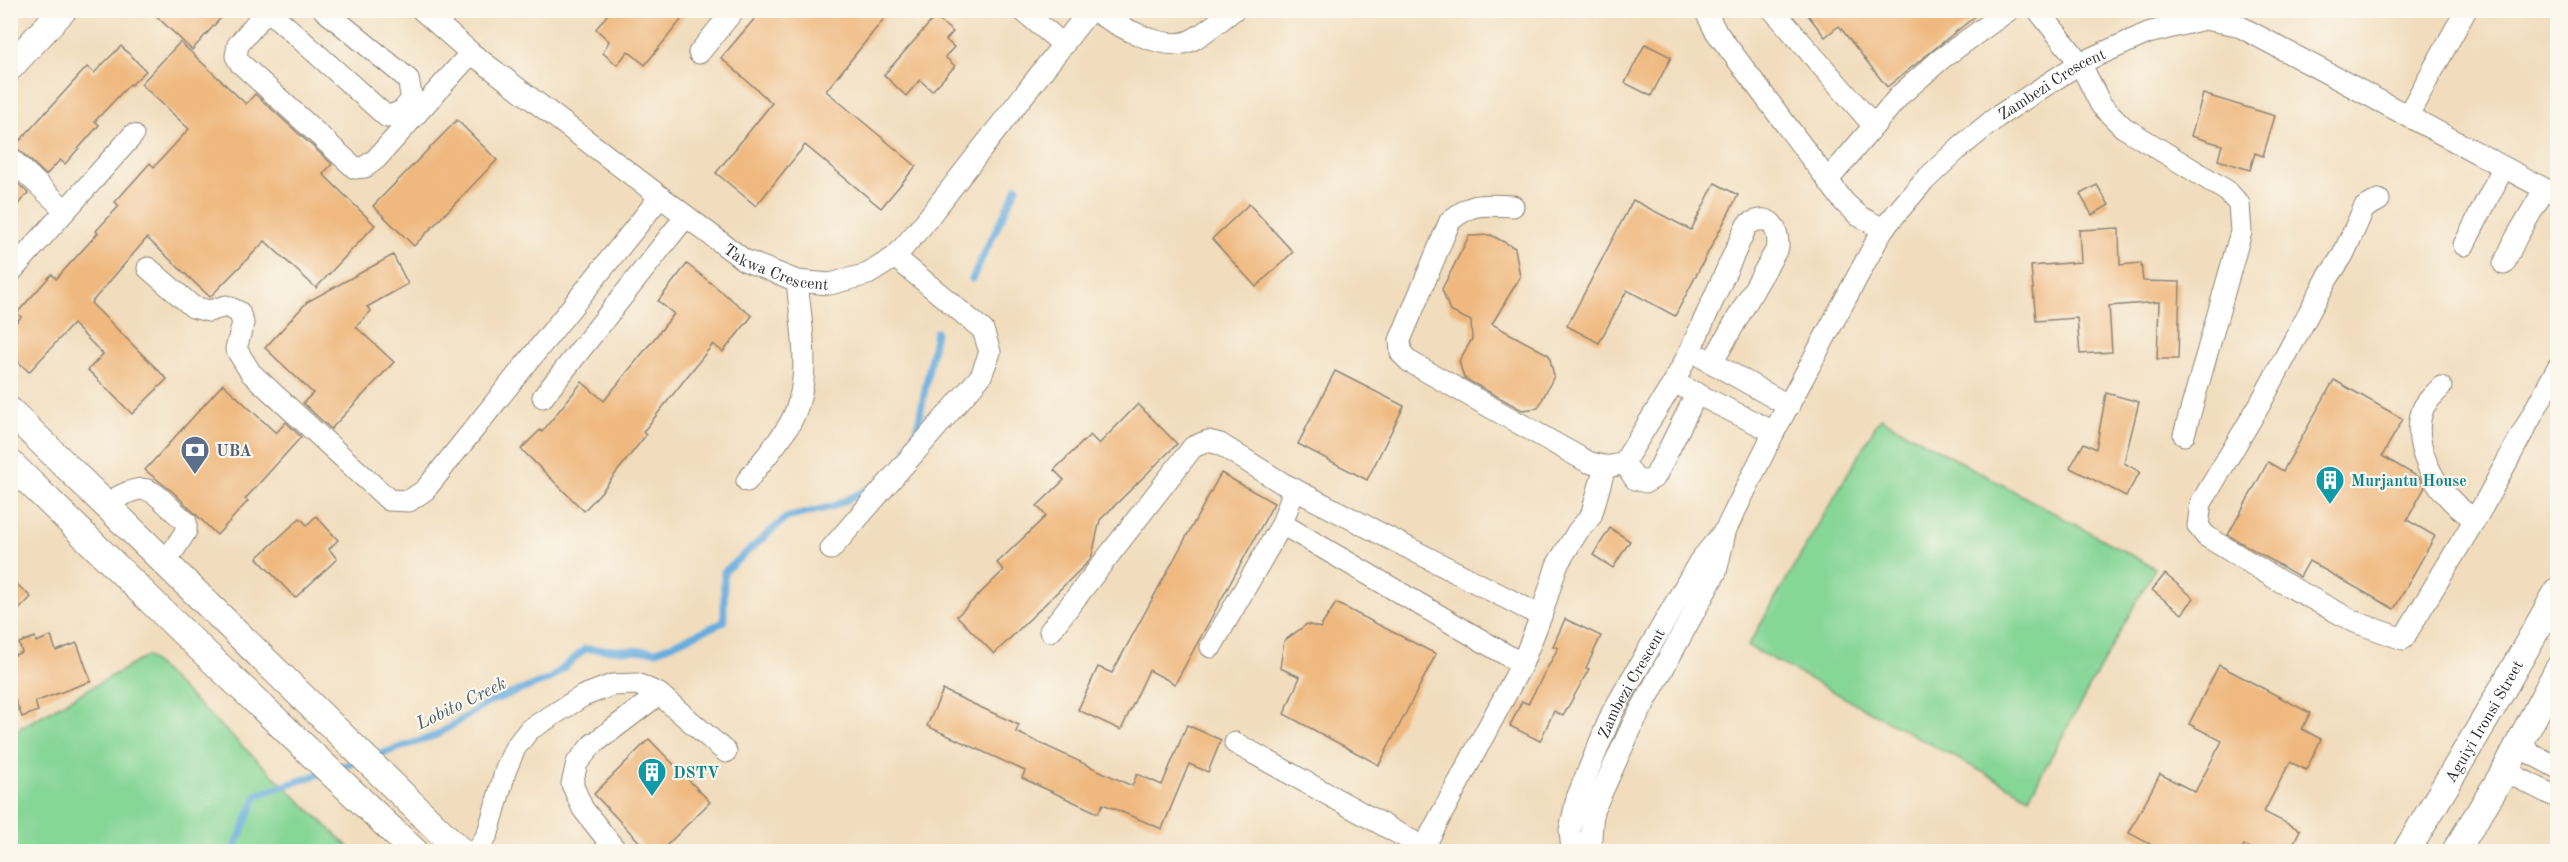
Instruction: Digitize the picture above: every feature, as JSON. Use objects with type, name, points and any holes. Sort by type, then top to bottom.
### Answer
[{"type":"main road","points":[[10,67],[63,10]]},
{"type":"main road","points":[[10,411],[455,845]]},
{"type":"main road","points":[[10,463],[183,632],[415,852]]},
{"type":"main road","name":"Aguiyi Ironsi Street","points":[[2406,852],[2558,591]]},
{"type":"main road","points":[[2455,852],[2505,771],[2558,670]]},
{"type":"street","points":[[324,10],[408,79],[412,99],[402,111],[387,117],[268,10],[235,51],[240,63],[354,168],[365,166],[376,159],[471,53]]},
{"type":"street","name":"Takwa Crescent","points":[[422,10],[471,53],[744,260],[797,280],[830,284],[868,274],[895,257],[1092,10]]},
{"type":"street","points":[[699,53],[734,10]]},
{"type":"street","points":[[1022,10],[1064,45]]},
{"type":"street","points":[[1092,10],[1119,27],[1169,45],[1191,41],[1234,10]]},
{"type":"street","points":[[1705,10],[1715,30],[1844,202],[1859,216],[1883,229]]},
{"type":"street","points":[[1773,10],[1874,126]]},
{"type":"street","points":[[1828,180],[1900,95],[1941,59],[2009,10]]},
{"type":"street","points":[[2038,10],[2080,63],[2101,105],[2123,127],[2227,191],[2239,204],[2241,232],[2184,435]]},
{"type":"street","points":[[2408,115],[2466,10]]},
{"type":"street","name":"Zambezi Crescent","points":[[1572,852],[1570,830],[1577,798],[1612,713],[1699,562],[1726,529],[1774,432],[1883,229],[1922,183],[1959,148],[1997,117],[2080,63],[2148,33],[2203,15],[2241,18],[2408,115],[2551,193]]},
{"type":"street","points":[[10,273],[133,135]]},
{"type":"street","points":[[10,158],[65,210]]},
{"type":"street","points":[[2463,245],[2503,168]]},
{"type":"street","points":[[2504,264],[2516,238],[2551,193]]},
{"type":"street","points":[[148,268],[193,307],[209,311],[226,306],[239,312],[243,323],[236,349],[251,373],[389,500],[410,501],[425,490],[660,197]]},
{"type":"street","points":[[2379,200],[2364,208],[2343,255],[2321,289],[2260,404],[2200,503],[2198,526],[2206,536],[2278,580],[2355,622],[2403,639],[2476,519],[2558,367]]},
{"type":"street","points":[[1513,206],[1483,205],[1466,208],[1450,220],[1400,340],[1401,354],[1410,362],[1588,462],[1614,465],[1635,479],[1646,482],[1655,477],[1697,393]]},
{"type":"street","points":[[543,397],[686,216]]},
{"type":"street","points":[[1235,743],[1428,849],[1522,664],[1541,616],[1557,565],[1578,531],[1591,516],[1614,465],[1674,382],[1747,225],[1756,220],[1767,220],[1774,225],[1778,233],[1779,247],[1712,363]]},
{"type":"street","points":[[831,549],[981,376],[990,352],[983,330],[895,257]]},
{"type":"street","points":[[747,481],[789,425],[801,397],[804,366],[797,280]]},
{"type":"street","points":[[1690,351],[1789,406]]},
{"type":"street","points":[[1674,382],[1774,432]]},
{"type":"street","points":[[2441,387],[2423,408],[2419,444],[2432,474],[2446,495],[2463,513],[2476,519]]},
{"type":"street","points":[[1050,631],[1193,447],[1208,441],[1220,444],[1266,474],[1541,616]]},
{"type":"street","points":[[105,504],[128,491],[147,488],[186,522],[186,531],[166,562]]},
{"type":"street","points":[[1211,647],[1282,524],[1294,489]]},
{"type":"street","points":[[1282,524],[1522,664]]},
{"type":"street","name":"Zambezi Crescent","points":[[1590,852],[1593,811],[1634,722],[1716,572],[1726,529]]},
{"type":"street","points":[[477,852],[488,833],[515,748],[529,730],[583,696],[612,685],[637,684],[659,694],[726,752]]},
{"type":"street","points":[[617,852],[583,809],[572,784],[577,762],[592,746],[659,694]]},
{"type":"street","points":[[2517,746],[2558,768]]},
{"type":"street","points":[[2505,771],[2558,798]]},
{"type":"green space","points":[[1880,418],[2155,568],[2029,797],[1748,646]]},
{"type":"green space","points":[[147,656],[353,851],[11,851],[11,733]]},
{"type":"building","points":[[150,10],[228,10],[192,50]]},
{"type":"building","points":[[611,10],[689,10],[645,65],[628,51],[617,65],[603,53],[609,41],[596,29]]},
{"type":"building","points":[[762,10],[891,10],[826,91],[916,166],[881,208],[805,145],[756,206],[716,173],[772,103],[721,58]]},
{"type":"building","points":[[1804,10],[1983,10],[1887,87],[1839,26],[1825,37]]},
{"type":"building","points":[[935,17],[953,32],[946,40],[954,47],[945,57],[955,66],[932,91],[920,80],[906,96],[884,75]]},
{"type":"building","points":[[180,42],[246,104],[255,94],[332,164],[323,174],[375,225],[316,288],[265,241],[210,297],[147,238],[91,303],[167,379],[132,414],[88,370],[103,354],[73,324],[29,372],[10,354],[10,329],[21,317],[17,313],[52,274],[56,279],[98,233],[96,231],[119,206],[115,202],[150,163],[154,167],[189,129],[141,84]]},
{"type":"building","points":[[1645,44],[1671,57],[1651,96],[1625,83]]},
{"type":"building","points":[[121,46],[146,71],[130,84],[95,121],[99,125],[65,164],[60,160],[46,175],[15,146],[87,67],[94,73]]},
{"type":"building","points":[[2203,94],[2275,116],[2263,156],[2255,153],[2250,170],[2218,160],[2222,145],[2191,136]]},
{"type":"building","points":[[457,120],[497,160],[414,246],[373,206]]},
{"type":"building","points":[[10,176],[28,193],[10,213]]},
{"type":"building","points":[[1715,183],[1738,195],[1675,316],[1627,290],[1599,343],[1567,326],[1633,200],[1691,230]]},
{"type":"building","points":[[2097,185],[2109,205],[2092,215],[2080,194]]},
{"type":"building","points":[[1249,204],[1293,252],[1256,287],[1212,239]]},
{"type":"building","points":[[2119,228],[2120,265],[2141,263],[2143,281],[2180,282],[2178,359],[2157,359],[2159,302],[2109,306],[2112,352],[2080,354],[2077,318],[2036,321],[2031,266],[2081,262],[2079,230]]},
{"type":"building","points":[[1491,235],[1515,248],[1520,277],[1492,324],[1549,355],[1554,376],[1538,408],[1522,410],[1464,378],[1459,361],[1472,339],[1471,321],[1450,311],[1442,289],[1469,236]]},
{"type":"building","points":[[393,255],[408,284],[367,307],[371,311],[356,327],[394,362],[331,429],[303,403],[313,393],[265,348],[307,302]]},
{"type":"building","points":[[687,264],[752,316],[723,352],[713,344],[643,432],[646,435],[584,511],[521,449],[540,430],[542,432],[582,382],[604,401],[674,314],[658,301]]},
{"type":"building","points":[[1335,371],[1404,406],[1367,480],[1298,444]]},
{"type":"building","name":"Murjantu House","points":[[2334,380],[2403,419],[2382,456],[2420,478],[2425,487],[2407,520],[2435,536],[2394,609],[2309,561],[2300,577],[2228,535],[2268,462],[2283,471]]},
{"type":"building","points":[[223,384],[276,433],[286,422],[301,437],[245,499],[248,501],[217,535],[173,492],[145,470]]},
{"type":"building","points":[[2106,393],[2139,402],[2124,463],[2140,472],[2126,496],[2070,468],[2084,443],[2096,449]]},
{"type":"building","points":[[1138,404],[1177,444],[1100,520],[1092,556],[1088,562],[994,654],[957,616],[1004,570],[997,563],[1046,516],[1037,506],[1064,480],[1054,470],[1090,435],[1099,444]]},
{"type":"building","points":[[1221,473],[1274,503],[1175,684],[1149,670],[1121,730],[1078,710],[1098,667],[1112,673]]},
{"type":"building","points":[[316,516],[338,540],[329,549],[337,559],[295,598],[257,558],[300,518],[307,525]]},
{"type":"building","points":[[1610,528],[1630,541],[1613,568],[1593,555]]},
{"type":"building","points":[[2165,574],[2194,598],[2182,614],[2152,590]]},
{"type":"building","points":[[10,578],[31,597],[10,619]]},
{"type":"building","points":[[1336,603],[1436,654],[1379,765],[1284,714],[1300,677],[1280,668],[1284,641],[1307,624],[1320,628]]},
{"type":"building","points":[[1565,619],[1601,636],[1586,668],[1589,669],[1563,716],[1554,711],[1540,741],[1510,726],[1522,701],[1528,704],[1558,648],[1553,646]]},
{"type":"building","points":[[51,636],[56,651],[77,643],[91,681],[35,702],[38,711],[22,717],[10,687],[10,657],[22,652],[19,643],[35,637],[36,642]]},
{"type":"building","points":[[2219,665],[2310,713],[2302,729],[2321,739],[2306,770],[2290,762],[2264,812],[2300,830],[2289,852],[2256,852],[2244,845],[2240,852],[2165,852],[2129,833],[2160,774],[2195,792],[2222,741],[2189,724]]},
{"type":"building","points":[[943,690],[1019,725],[1016,732],[1132,786],[1137,774],[1162,785],[1187,725],[1221,740],[1208,772],[1189,764],[1162,829],[1103,804],[1098,813],[1022,778],[1025,771],[927,726]]},
{"type":"building","name":"DSTV","points":[[649,739],[710,802],[660,852],[649,852],[594,794]]},
{"type":"waterway","name":"Lobito Creek","points":[[972,279],[1017,187]]},
{"type":"waterway","name":"Lobito Creek","points":[[907,448],[917,431],[936,332]]},
{"type":"waterway","name":"Lobito Creek","points":[[372,757],[437,735],[489,702],[550,679],[585,649],[657,651],[724,622],[724,572],[786,518],[834,506],[877,485]]},
{"type":"waterway","name":"Lobito Creek","points":[[335,769],[359,761]]},
{"type":"waterway","name":"Lobito Creek","points":[[233,852],[257,795],[322,773]]},
{"type":"place","name":"UBA","points":[[195,476]]},
{"type":"place","name":"Murjantu House","points":[[2330,506]]},
{"type":"place","name":"DSTV","points":[[652,798]]}]
